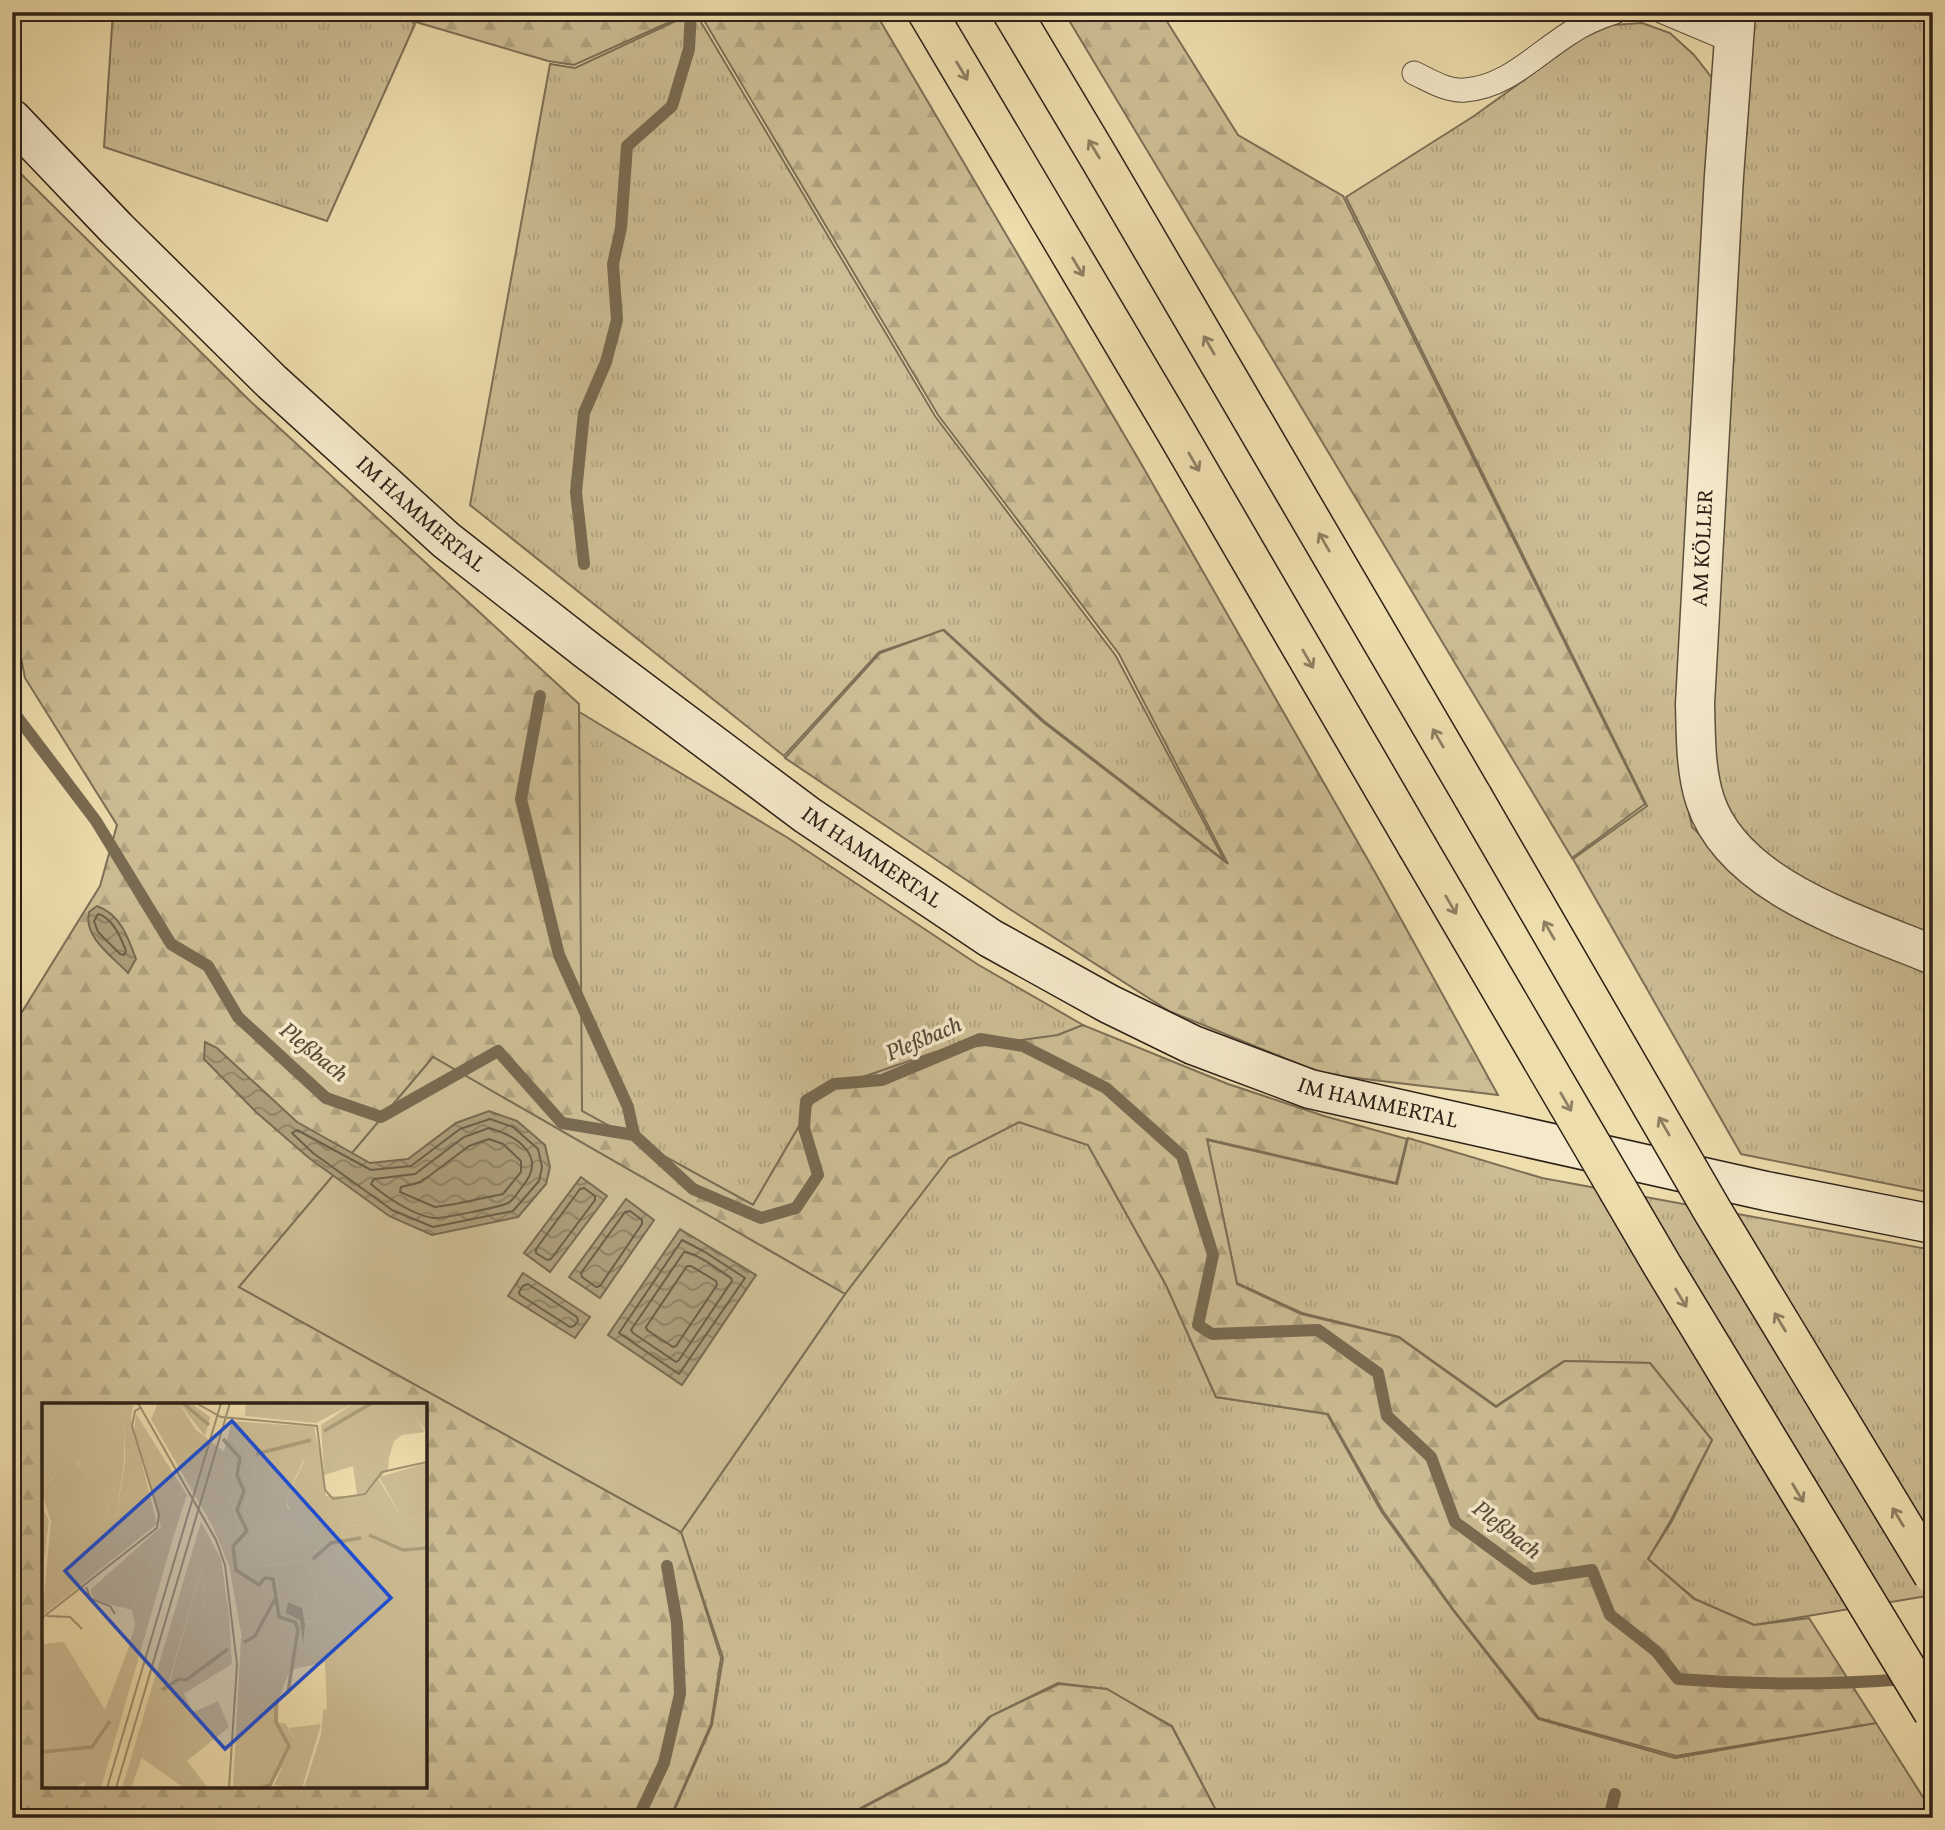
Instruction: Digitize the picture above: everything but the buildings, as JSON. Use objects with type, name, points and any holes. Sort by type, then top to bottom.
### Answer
[{"type":"highway","points":[[927,12],[1183,444],[1676,1289],[1933,1712]]},
{"type":"highway","points":[[1012,12],[1109,173],[1712,1210],[1933,1575]]},
{"type":"main road","name":"AM KÖLLER","points":[[1734,27],[1695,704],[1696,752],[1705,799],[1716,824],[1740,855],[1779,886],[1831,913],[1933,955]]},
{"type":"main road","name":"IM HAMMERTAL","points":[[12,119],[117,229],[262,373],[358,463],[446,540],[785,799],[913,889],[990,938],[1109,1004],[1193,1045],[1310,1089],[1766,1191],[1933,1224]]},
{"type":"lane","points":[[1414,73],[1438,85],[1464,90],[1489,84],[1513,75],[1571,32],[1615,12]]},
{"type":"lane","points":[[1663,12],[1734,27]]},
{"type":"green space","points":[[113,12],[400,12],[415,24],[327,221],[104,147]]},
{"type":"green space","points":[[402,12],[692,12],[574,65],[548,61],[416,22]]},
{"type":"green space","points":[[695,12],[935,416],[1116,656],[1224,860],[1044,721],[944,630],[879,652],[784,756],[470,505],[550,64],[575,68]]},
{"type":"green space","points":[[699,12],[875,12],[1139,460],[1376,874],[1498,1095],[1323,1074],[1169,1011],[1008,908],[785,758],[880,653],[943,630],[1043,722],[1228,864],[1119,654],[938,415]]},
{"type":"green space","points":[[1064,12],[1161,12],[1238,135],[1343,196],[1645,804],[1572,858]]},
{"type":"green space","points":[[1750,12],[1933,12],[1933,943],[1787,877],[1728,814],[1713,770],[1706,702]]},
{"type":"green space","points":[[1642,23],[1670,33],[1694,55],[1716,83],[1682,779],[1692,827],[1729,863],[1933,967],[1933,1193],[1741,1154],[1573,859],[1647,806],[1346,197],[1474,116],[1582,38],[1612,25]]},
{"type":"green space","points":[[12,165],[249,400],[579,704],[582,1111],[753,1205],[819,1092],[935,1052],[1058,1035],[1083,1025],[1228,1084],[1324,1116],[1407,1139],[1396,1183],[1207,1139],[1237,1284],[1301,1314],[1398,1337],[1496,1407],[1565,1361],[1650,1363],[1712,1440],[1648,1559],[1694,1599],[1754,1625],[1809,1618],[1876,1723],[1676,1756],[1539,1718],[1453,1609],[1383,1511],[1328,1414],[1216,1397],[1166,1285],[1088,1145],[1019,1122],[949,1158],[845,1294],[433,1057],[239,1287],[681,1532],[721,1658],[711,1724],[670,1818],[12,1818],[12,1028],[100,886],[117,825],[25,678],[12,611]]},
{"type":"green space","points":[[576,710],[788,838],[977,964],[1083,1025],[1058,1035],[819,1092],[753,1205],[581,1111]]},
{"type":"green space","points":[[433,1057],[845,1294],[681,1532],[239,1287]]},
{"type":"green space","points":[[1019,1122],[1088,1145],[1166,1285],[1216,1397],[1327,1414],[1381,1511],[1452,1609],[1538,1719],[1675,1758],[1876,1723],[1933,1813],[1933,1818],[1220,1818],[1172,1726],[1106,1689],[1058,1683],[989,1717],[947,1762],[842,1818],[671,1818],[712,1725],[723,1658],[681,1532],[845,1294],[948,1158]]},
{"type":"green space","points":[[1408,1138],[1542,1178],[1933,1250],[1933,1595],[1754,1625],[1695,1599],[1648,1559],[1672,1521],[1712,1440],[1650,1363],[1564,1361],[1496,1406],[1399,1337],[1302,1313],[1237,1283],[1207,1140],[1397,1184]]},
{"type":"green space","points":[[1059,1684],[1107,1689],[1172,1727],[1220,1818],[844,1818],[947,1763],[991,1716]]},
{"type":"water","points":[[97,906],[117,920],[126,935],[136,959],[128,973],[100,946],[90,930],[89,912]]},
{"type":"water","points":[[205,1042],[217,1048],[297,1122],[370,1163],[408,1159],[456,1123],[489,1111],[517,1121],[545,1145],[550,1167],[546,1184],[518,1217],[432,1235],[389,1216],[309,1158],[256,1112],[204,1059]]},
{"type":"water","points":[[581,1177],[607,1196],[550,1272],[524,1253]]},
{"type":"water","points":[[626,1199],[654,1220],[600,1298],[569,1277]]},
{"type":"water","points":[[680,1229],[756,1275],[682,1385],[608,1335]]},
{"type":"water","points":[[523,1273],[590,1317],[575,1338],[508,1296]]},
{"type":"waterway","points":[[584,564],[576,492],[584,413],[606,362],[617,320],[613,264],[621,228],[627,146],[672,106],[689,49],[691,12]]},
{"type":"waterway","points":[[540,696],[521,799],[559,955],[628,1107],[634,1135]]},
{"type":"waterway","name":"Pleßbach","points":[[12,710],[96,821],[171,944],[208,966],[238,1017],[326,1098],[381,1117],[498,1051],[562,1123],[634,1135],[693,1189],[761,1218],[796,1208],[818,1175],[804,1128],[806,1101],[834,1084],[882,1080],[980,1039],[1023,1046],[1106,1088],[1182,1156],[1213,1255],[1198,1325],[1212,1334],[1318,1330],[1378,1373],[1387,1416],[1431,1457],[1455,1522],[1533,1579],[1592,1570],[1610,1615],[1656,1651],[1678,1679],[1792,1684],[1906,1679]]},
{"type":"waterway","points":[[638,1818],[664,1763],[680,1694],[677,1623],[667,1566]]},
{"type":"waterway","points":[[1609,1818],[1615,1794]]}]
